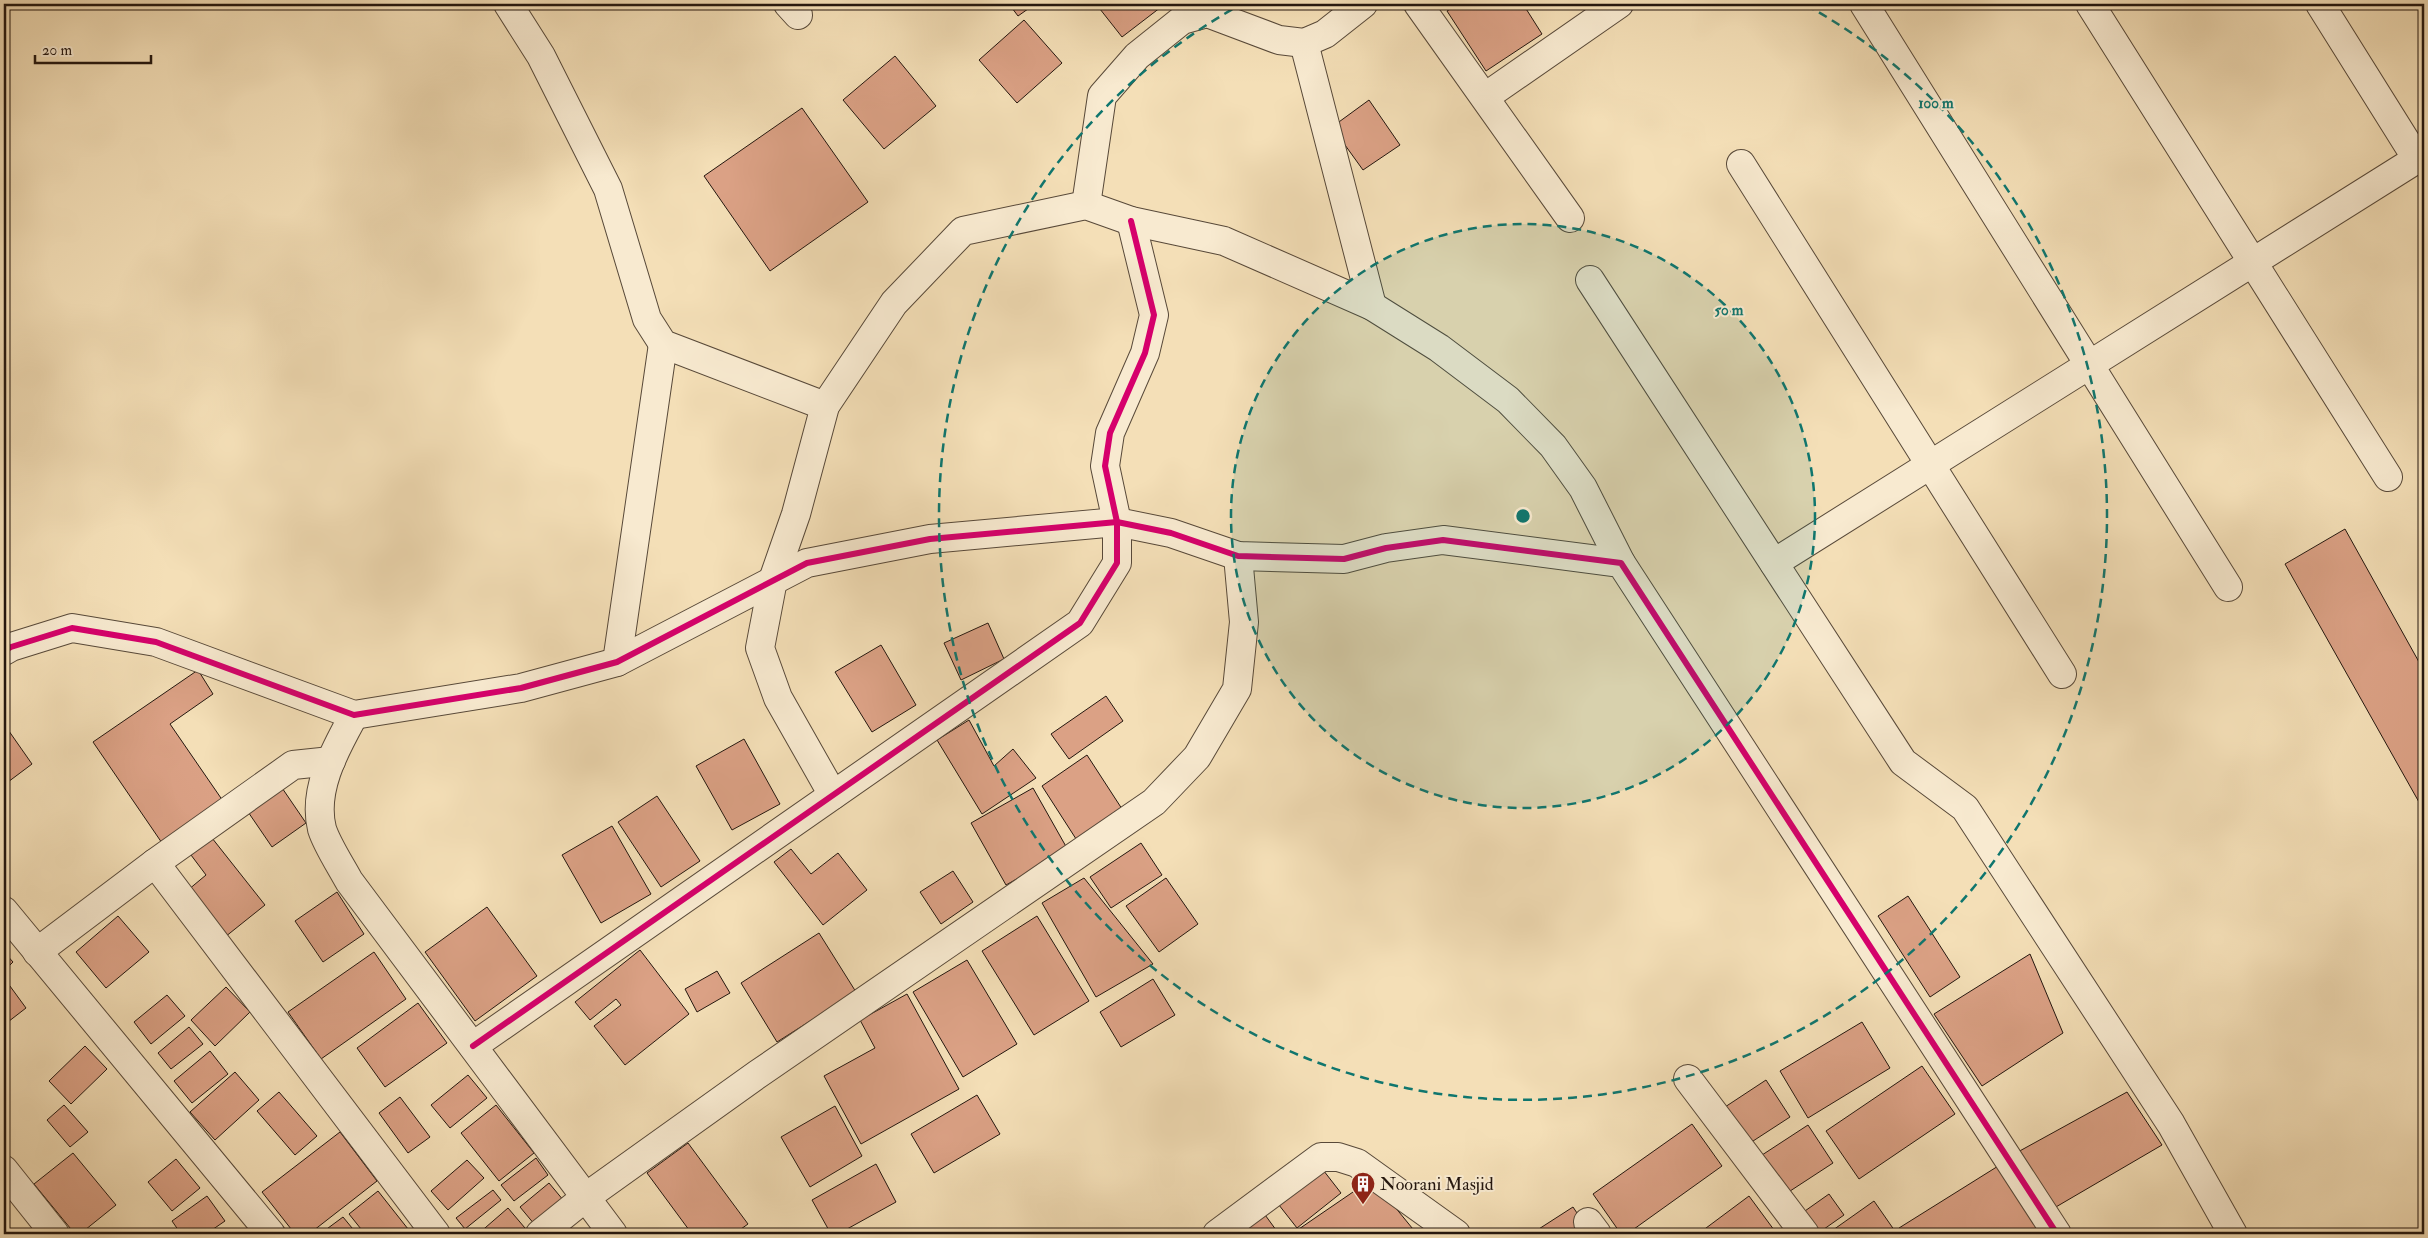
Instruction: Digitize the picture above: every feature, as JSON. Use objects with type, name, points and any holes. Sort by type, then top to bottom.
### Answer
[{"type":"street","points":[[508,4],[541,56],[608,189],[647,319],[664,344],[825,406]]},
{"type":"street","points":[[1086,205],[1102,96],[1137,56],[1182,20],[1203,8],[1279,40],[1304,43],[1326,34],[1363,4]]},
{"type":"street","points":[[1418,4],[1570,218]]},
{"type":"street","points":[[1484,97],[1619,4]]},
{"type":"street","points":[[1864,4],[2228,587]]},
{"type":"street","points":[[2090,4],[2388,477]]},
{"type":"street","points":[[1774,563],[2416,159],[2320,4]]},
{"type":"street","points":[[1304,43],[1372,306]]},
{"type":"street","points":[[1741,164],[2062,674]]},
{"type":"street","points":[[833,795],[778,698],[760,648],[773,580],[796,514],[825,406],[894,303],[963,231],[1086,205],[1131,221],[1224,241],[1372,306],[1440,348],[1508,400],[1553,446],[1583,488],[1620,563],[2057,1234]]},
{"type":"street","points":[[473,1046],[1080,624],[1117,563],[1117,522],[1105,466],[1110,433],[1145,353],[1154,314],[1131,221]]},
{"type":"street","points":[[1590,280],[1902,762],[1965,808],[2171,1124],[2233,1234]]},
{"type":"street","points":[[617,662],[664,344]]},
{"type":"street","points":[[4,651],[72,628],[156,642],[354,716],[521,688],[617,662],[807,563],[930,538],[1117,522],[1171,533],[1238,556],[1344,559],[1386,548],[1443,540],[1620,563]]},
{"type":"street","points":[[1075,526],[1117,563]]},
{"type":"street","points":[[540,1234],[586,1196],[758,1074],[1154,802],[1197,757],[1237,689],[1244,622],[1238,556]]},
{"type":"street","points":[[354,716],[336,748],[321,792],[322,829],[349,881],[613,1234]]},
{"type":"street","points":[[37,952],[155,863],[293,765],[332,761]]},
{"type":"street","points":[[155,863],[436,1234]]},
{"type":"street","points":[[4,912],[271,1234]]},
{"type":"street","points":[[1688,1079],[1805,1234]]},
{"type":"street","points":[[1217,1234],[1321,1157],[1338,1157],[1357,1162],[1456,1234]]},
{"type":"street","points":[[4,1170],[55,1234]]},
{"type":"building","points":[[1009,4],[1035,4],[1018,16]]},
{"type":"building","points":[[1096,4],[1165,4],[1122,37]]},
{"type":"building","points":[[1459,4],[1523,4],[1542,34],[1486,71],[1447,11]]},
{"type":"building","points":[[1024,20],[1062,63],[1017,103],[979,60]]},
{"type":"building","points":[[895,56],[936,106],[884,149],[843,100]]},
{"type":"building","points":[[1369,100],[1400,145],[1363,170],[1332,127]]},
{"type":"building","points":[[802,108],[868,202],[770,271],[704,176]]},
{"type":"building","points":[[2345,529],[2424,671],[2424,811],[2285,564]]},
{"type":"building","points":[[988,623],[1004,659],[961,680],[944,643]]},
{"type":"building","points":[[881,645],[916,705],[872,732],[835,672]]},
{"type":"building","points":[[198,670],[213,694],[170,724],[223,801],[162,843],[93,742]]},
{"type":"building","points":[[1106,696],[1123,721],[1069,759],[1051,734]]},
{"type":"building","points":[[969,720],[994,766],[1013,749],[1036,778],[982,814],[937,740]]},
{"type":"building","points":[[4,724],[32,764],[4,785]]},
{"type":"building","points":[[744,739],[780,804],[732,830],[696,766]]},
{"type":"building","points":[[1087,755],[1124,812],[1078,842],[1042,786]]},
{"type":"building","points":[[278,782],[306,823],[272,847],[244,806]]},
{"type":"building","points":[[1033,788],[1068,850],[1006,885],[971,823]]},
{"type":"building","points":[[657,796],[700,861],[661,887],[618,822]]},
{"type":"building","points":[[612,826],[651,894],[601,923],[562,855]]},
{"type":"building","points":[[212,838],[265,905],[225,937],[188,890],[206,875],[191,855]]},
{"type":"building","points":[[1141,843],[1162,875],[1111,908],[1090,877]]},
{"type":"building","points":[[791,849],[811,874],[838,853],[867,890],[823,925],[774,862]]},
{"type":"building","points":[[953,871],[973,902],[941,924],[920,892]]},
{"type":"building","points":[[1084,878],[1153,964],[1096,997],[1042,903]]},
{"type":"building","points":[[1166,878],[1198,924],[1159,952],[1126,906]]},
{"type":"building","points":[[337,892],[364,934],[323,962],[295,921]]},
{"type":"building","points":[[1908,896],[1960,977],[1930,997],[1878,916]]},
{"type":"building","points":[[487,907],[537,976],[475,1021],[425,952]]},
{"type":"building","points":[[118,916],[149,952],[106,988],[76,952]]},
{"type":"building","points":[[1037,916],[1089,1001],[1034,1035],[982,951]]},
{"type":"building","points":[[819,933],[856,992],[777,1042],[741,983]]},
{"type":"building","points":[[640,950],[689,1014],[625,1065],[594,1026],[621,1005],[616,999],[590,1020],[575,1002]]},
{"type":"building","points":[[4,952],[13,962],[4,971]]},
{"type":"building","points":[[374,952],[406,999],[321,1059],[288,1012]]},
{"type":"building","points":[[2030,954],[2063,1033],[1982,1086],[1934,1014]]},
{"type":"building","points":[[967,960],[1017,1044],[963,1077],[913,992]]},
{"type":"building","points":[[717,971],[730,993],[697,1012],[685,989]]},
{"type":"building","points":[[1153,979],[1175,1015],[1121,1047],[1100,1012]]},
{"type":"building","points":[[7,982],[26,1008],[4,1025],[4,984]]},
{"type":"building","points":[[226,987],[250,1012],[215,1046],[191,1020]]},
{"type":"building","points":[[907,994],[959,1089],[861,1144],[824,1076],[875,1048],[860,1020]]},
{"type":"building","points":[[167,995],[185,1016],[151,1044],[134,1022]]},
{"type":"building","points":[[418,1003],[447,1043],[385,1087],[357,1048]]},
{"type":"building","points":[[1862,1022],[1890,1068],[1808,1118],[1780,1071]]},
{"type":"building","points":[[189,1027],[203,1044],[171,1069],[158,1053]]},
{"type":"building","points":[[85,1046],[107,1069],[71,1104],[49,1081]]},
{"type":"building","points":[[210,1051],[228,1074],[192,1103],[174,1081]]},
{"type":"building","points":[[1922,1066],[1955,1114],[1859,1179],[1826,1131]]},
{"type":"building","points":[[235,1072],[259,1100],[215,1140],[190,1112]]},
{"type":"building","points":[[468,1075],[487,1098],[450,1128],[431,1105]]},
{"type":"building","points":[[1766,1080],[1790,1117],[1750,1143],[1725,1107]]},
{"type":"building","points":[[279,1092],[317,1136],[295,1155],[257,1111]]},
{"type":"building","points":[[2127,1092],[2162,1145],[2049,1211],[2016,1153]]},
{"type":"building","points":[[977,1095],[1000,1134],[934,1173],[911,1134]]},
{"type":"building","points":[[400,1097],[430,1137],[408,1153],[379,1113]]},
{"type":"building","points":[[64,1105],[88,1132],[70,1147],[47,1120]]},
{"type":"building","points":[[496,1105],[534,1153],[499,1181],[461,1133]]},
{"type":"building","points":[[835,1106],[862,1156],[810,1187],[781,1137]]},
{"type":"building","points":[[1692,1124],[1722,1166],[1627,1234],[1621,1234],[1593,1194]]},
{"type":"building","points":[[1808,1125],[1833,1163],[1784,1195],[1759,1157]]},
{"type":"building","points":[[340,1132],[377,1181],[309,1234],[295,1234],[262,1192]]},
{"type":"building","points":[[688,1143],[748,1224],[734,1234],[692,1234],[647,1173]]},
{"type":"building","points":[[73,1153],[116,1205],[80,1234],[75,1234],[34,1184]]},
{"type":"building","points":[[536,1158],[548,1175],[514,1201],[501,1185]]},
{"type":"building","points":[[176,1159],[200,1188],[172,1211],[148,1182]]},
{"type":"building","points":[[467,1160],[484,1178],[448,1210],[431,1191]]},
{"type":"building","points":[[2003,1163],[2047,1234],[1903,1234],[1899,1228]]},
{"type":"building","points":[[876,1164],[896,1202],[838,1234],[831,1234],[812,1200]]},
{"type":"building","points":[[1320,1166],[1341,1193],[1297,1228],[1275,1200]]},
{"type":"building","name":"Noorani Masjid","points":[[1372,1179],[1417,1234],[1298,1234],[1296,1231]]},
{"type":"building","points":[[549,1183],[569,1207],[540,1231],[520,1207]]},
{"type":"building","points":[[493,1190],[501,1200],[465,1229],[456,1218]]},
{"type":"building","points":[[378,1191],[412,1234],[365,1234],[349,1214]]},
{"type":"building","points":[[1829,1194],[1844,1215],[1817,1234],[1795,1218]]},
{"type":"building","points":[[207,1196],[225,1221],[206,1234],[181,1234],[172,1221]]},
{"type":"building","points":[[1749,1196],[1777,1234],[1698,1234]]},
{"type":"building","points":[[1874,1201],[1897,1234],[1835,1234],[1833,1230]]},
{"type":"building","points":[[1573,1207],[1591,1234],[1531,1234]]},
{"type":"building","points":[[508,1208],[525,1228],[518,1234],[478,1234]]},
{"type":"building","points":[[1260,1208],[1279,1234],[1225,1234]]},
{"type":"building","points":[[343,1217],[357,1234],[320,1234]]},
{"type":"cycle path","points":[[473,1046],[1080,623],[1117,563],[1117,522],[1105,466],[1110,433],[1145,353],[1154,315],[1131,221]]},
{"type":"cycle path","points":[[4,651],[11,647],[72,628],[156,642],[354,715],[521,688],[617,662],[807,563],[930,539],[1117,522],[1171,533],[1238,556],[1344,559],[1386,548],[1443,540],[1621,563],[2057,1234]]},
{"type":"place","name":"Noorani Masjid","points":[[1363,1205]]}]
